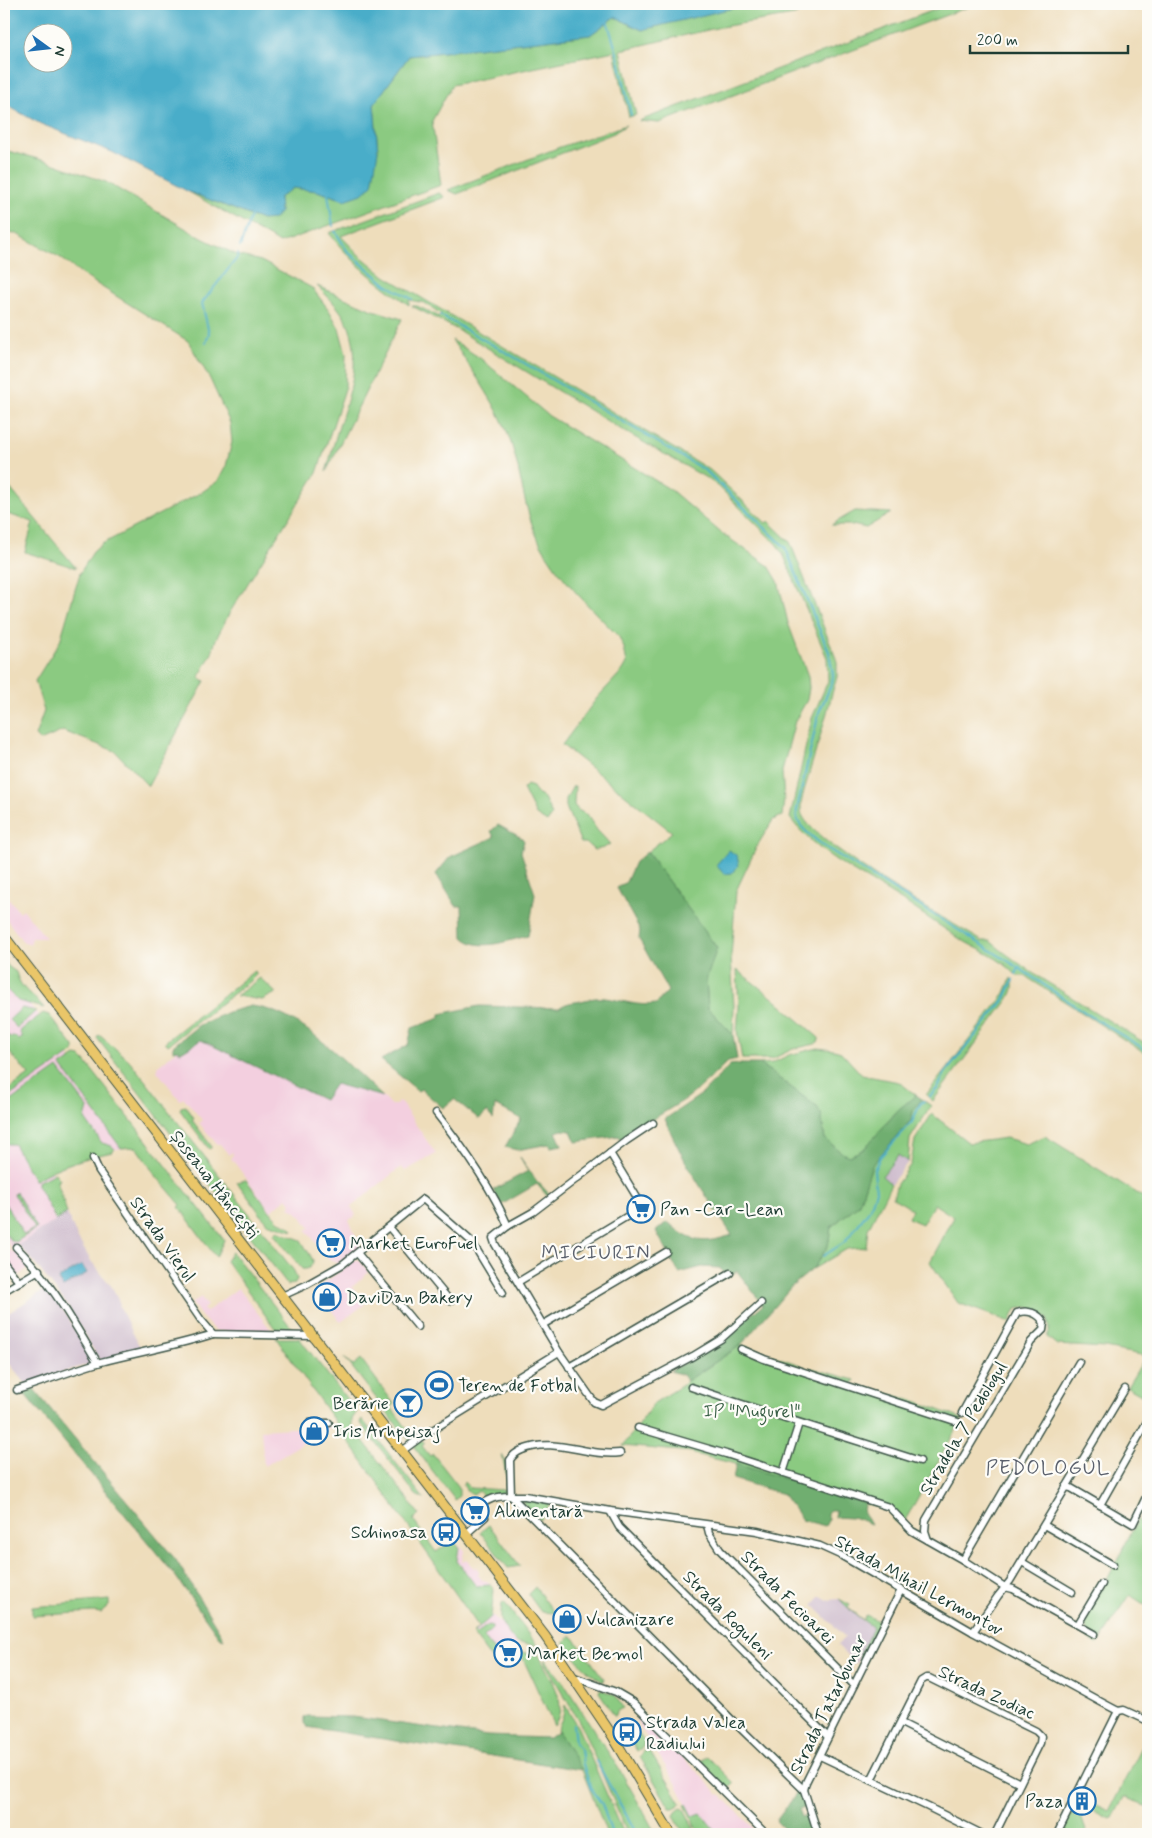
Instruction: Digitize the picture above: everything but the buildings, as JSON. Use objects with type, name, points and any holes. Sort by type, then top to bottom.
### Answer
[{"type":"highway","name":"Șoseaua Hâncești","points":[[4,936],[466,1534],[574,1677],[623,1752],[670,1834]]},
{"type":"street","points":[[436,1113],[465,1150],[502,1212],[508,1226]]},
{"type":"street","points":[[653,1123],[610,1153],[534,1212],[508,1226],[493,1238],[559,1352],[594,1402],[599,1405],[606,1404],[693,1356],[730,1332],[761,1304]]},
{"type":"street","points":[[518,1282],[639,1209],[641,1206],[610,1153]]},
{"type":"street","name":"Strada Vierul","points":[[93,1158],[104,1179],[201,1320],[213,1334]]},
{"type":"street","points":[[282,1296],[331,1271],[358,1254],[423,1199],[467,1236],[480,1252],[503,1293]]},
{"type":"street","points":[[389,1227],[450,1300]]},
{"type":"street","points":[[16,1246],[39,1270],[62,1302],[98,1363]]},
{"type":"street","points":[[544,1324],[666,1252]]},
{"type":"street","points":[[358,1254],[418,1327]]},
{"type":"street","points":[[4,1263],[19,1282]]},
{"type":"street","points":[[4,1291],[39,1270]]},
{"type":"street","points":[[570,1367],[730,1273]]},
{"type":"street","name":"Stradela 7 Pedologul","points":[[928,1540],[925,1531],[926,1520],[1031,1342],[1043,1330],[1044,1323],[1042,1319],[1032,1313],[1020,1311],[1017,1313],[962,1413]]},
{"type":"street","points":[[17,1390],[98,1363],[144,1351],[178,1345],[213,1334],[313,1336]]},
{"type":"street","points":[[741,1349],[764,1359],[958,1422]]},
{"type":"street","points":[[402,1451],[421,1436],[559,1352]]},
{"type":"street","points":[[963,1560],[1078,1362]]},
{"type":"street","points":[[691,1387],[920,1461]]},
{"type":"street","points":[[973,1632],[1022,1562],[1125,1388]]},
{"type":"street","points":[[1100,1505],[1148,1420]]},
{"type":"street","points":[[310,1423],[329,1422]]},
{"type":"street","points":[[783,1473],[799,1423]]},
{"type":"street","points":[[638,1428],[889,1507],[908,1528],[1005,1587],[1094,1634]]},
{"type":"street","points":[[620,1453],[607,1454],[556,1444],[531,1447],[518,1452],[510,1460],[511,1496],[804,1790]]},
{"type":"street","points":[[1066,1487],[1133,1524],[1148,1492]]},
{"type":"street","name":"Strada Mihail Lermontov","points":[[466,1534],[485,1517],[478,1507],[491,1498],[511,1496],[757,1531],[820,1546],[842,1556],[973,1632],[1118,1711],[1124,1710],[1148,1721]]},
{"type":"street","name":"Strada Roguleni","points":[[610,1511],[619,1526],[828,1737]]},
{"type":"street","name":"Strada Fecioarei","points":[[707,1525],[709,1533],[720,1550],[854,1685]]},
{"type":"street","points":[[1044,1525],[1113,1565]]},
{"type":"street","points":[[1022,1562],[1072,1592]]},
{"type":"street","points":[[1078,1624],[1102,1584]]},
{"type":"street","name":"Strada Tatarbunar","points":[[818,1834],[804,1790],[806,1782],[901,1590]]},
{"type":"street","points":[[574,1677],[616,1692],[633,1702],[766,1834]]},
{"type":"street","name":"Strada Zodiac","points":[[871,1780],[921,1681],[926,1678],[1040,1733],[1042,1739],[995,1834]]},
{"type":"street","points":[[1057,1834],[1118,1711]]},
{"type":"street","points":[[901,1723],[1020,1783]]},
{"type":"street","points":[[820,1756],[982,1834]]},
{"type":"shaded area","points":[[4,893],[20,912],[23,909],[46,938],[32,938],[30,944],[24,943],[4,916]]},
{"type":"shaded area","points":[[4,979],[23,1002],[28,1003],[39,1015],[21,1030],[26,1038],[13,1049],[4,1038]]},
{"type":"shaded area","points":[[201,1040],[323,1100],[334,1084],[383,1097],[391,1105],[396,1105],[398,1102],[401,1103],[436,1154],[405,1171],[401,1167],[351,1207],[356,1215],[349,1220],[360,1247],[338,1264],[328,1258],[306,1230],[310,1228],[300,1215],[289,1207],[292,1204],[287,1198],[271,1211],[231,1158],[232,1152],[229,1155],[220,1144],[217,1144],[199,1123],[202,1120],[184,1098],[180,1100],[157,1071],[157,1067],[177,1050],[181,1052]]},
{"type":"shaded area","points":[[68,1055],[136,1147],[107,1150],[52,1171],[67,1213],[13,1249],[4,1239],[4,1100]]},
{"type":"shaded area","points":[[898,1155],[908,1162],[891,1184],[882,1176]]},
{"type":"shaded area","points":[[67,1213],[77,1237],[91,1261],[112,1287],[120,1304],[119,1306],[141,1349],[100,1361],[67,1305],[18,1245]]},
{"type":"shaded area","points":[[5,1246],[12,1252],[16,1250],[32,1265],[18,1276],[4,1260]]},
{"type":"shaded area","points":[[355,1260],[359,1260],[369,1272],[352,1287],[365,1304],[341,1322],[315,1290]]},
{"type":"shaded area","points":[[49,1287],[95,1362],[26,1384],[4,1357],[4,1316]]},
{"type":"shaded area","points":[[238,1288],[272,1331],[215,1331],[192,1303],[201,1297],[207,1306],[203,1309],[206,1312]]},
{"type":"shaded area","name":"Iris Arhpeisaj","points":[[332,1426],[264,1466],[261,1430]]},
{"type":"shaded area","points":[[460,1545],[464,1551],[462,1561],[466,1560],[475,1569],[475,1566],[482,1580],[487,1581],[491,1585],[476,1586],[457,1561]]},
{"type":"shaded area","points":[[821,1596],[828,1600],[839,1599],[863,1621],[873,1627],[856,1664],[837,1645],[845,1637],[813,1605]]},
{"type":"shaded area","points":[[492,1615],[501,1623],[520,1652],[498,1669],[472,1633]]},
{"type":"shaded area","points":[[642,1715],[717,1794],[721,1795],[754,1829],[756,1834],[707,1834],[697,1815],[693,1817],[676,1783],[636,1720]]},
{"type":"green space","points":[[737,4],[804,4],[807,10],[794,15],[721,27],[621,50],[636,115],[629,117],[614,51],[452,85],[432,121],[441,185],[280,243],[187,191],[262,220],[280,212],[279,198],[293,188],[317,191],[345,200],[378,151],[374,104],[409,56],[590,35],[615,17],[642,30],[737,6]]},
{"type":"green space","points":[[950,4],[976,4],[659,123],[639,121]]},
{"type":"green space","points":[[626,125],[614,133],[457,194],[448,190],[560,147]]},
{"type":"green space","points":[[4,150],[46,161],[106,182],[202,238],[237,255],[261,261],[312,288],[329,310],[339,328],[346,354],[345,389],[317,473],[230,612],[199,677],[205,681],[148,786],[115,751],[63,731],[40,741],[35,736],[44,711],[35,681],[60,641],[80,573],[93,552],[102,544],[202,492],[218,481],[226,466],[232,442],[230,423],[210,379],[188,341],[81,274],[61,258],[17,234],[4,233]]},
{"type":"green space","points":[[439,193],[445,197],[341,236],[357,253],[385,276],[710,470],[766,523],[768,521],[790,542],[837,661],[837,677],[802,801],[801,811],[808,824],[826,841],[882,880],[982,941],[990,941],[1031,972],[1148,1045],[1148,1055],[1025,976],[1017,976],[1004,964],[957,937],[837,861],[812,842],[790,818],[812,718],[828,681],[827,658],[784,556],[777,545],[718,486],[458,330],[412,306],[417,306],[440,317],[441,314],[425,303],[409,300],[409,305],[366,272],[329,233]]},
{"type":"green space","points":[[317,286],[370,309],[402,319],[326,472],[352,382],[354,355],[353,342],[343,315]]},
{"type":"green space","points":[[452,340],[480,358],[549,416],[671,490],[720,532],[769,566],[778,581],[788,623],[808,676],[809,688],[807,700],[795,721],[782,771],[784,800],[782,816],[773,820],[757,846],[736,891],[731,957],[734,1006],[733,1035],[708,1008],[706,980],[716,947],[647,852],[672,832],[562,745],[597,698],[623,670],[627,663],[624,648],[619,637],[565,580],[539,541],[530,518],[512,446],[501,418],[486,391]]},
{"type":"green space","points":[[4,481],[76,568],[25,552],[33,522],[4,513]]},
{"type":"green space","points":[[855,511],[891,513],[866,528],[852,525],[831,525]]},
{"type":"green space","points":[[527,785],[533,787],[537,794],[544,798],[552,815],[547,822],[536,815],[523,789]]},
{"type":"green space","points":[[573,786],[575,786],[574,805],[578,810],[587,815],[610,844],[604,848],[594,850],[586,843],[581,843],[566,807],[566,799]]},
{"type":"green space","points":[[498,825],[522,838],[524,841],[521,852],[535,894],[528,936],[494,944],[477,944],[463,937],[462,906],[456,906],[436,874],[450,857],[494,837],[491,831]]},
{"type":"green space","points":[[647,852],[717,948],[706,980],[708,1008],[733,1035],[737,1059],[728,1061],[686,1099],[620,1139],[619,1136],[576,1142],[571,1131],[562,1130],[556,1132],[562,1145],[551,1147],[549,1144],[517,1150],[505,1147],[521,1119],[495,1105],[493,1119],[487,1112],[479,1119],[454,1099],[443,1108],[421,1089],[418,1091],[381,1060],[408,1045],[412,1028],[440,1018],[440,1014],[479,1006],[559,1008],[570,1003],[593,998],[636,1004],[656,1004],[668,991],[639,939],[640,930],[617,888],[626,882],[635,862]]},
{"type":"green space","points":[[4,961],[16,972],[24,988],[44,1008],[18,1001],[4,987]]},
{"type":"green space","points":[[737,970],[773,998],[819,1038],[819,1041],[815,1044],[793,1049],[772,1059],[742,1059],[737,1031],[739,1007]]},
{"type":"green space","points":[[254,971],[257,974],[251,980],[168,1045],[165,1042]]},
{"type":"green space","points":[[260,978],[276,993],[262,1000],[236,996]]},
{"type":"green space","points":[[1011,978],[1013,987],[1008,1000],[933,1101],[926,1095],[1004,995]]},
{"type":"green space","points":[[251,1006],[270,1010],[288,1018],[305,1029],[339,1055],[383,1097],[335,1084],[324,1100],[201,1040],[181,1052],[173,1051],[173,1046],[199,1025],[228,1012]]},
{"type":"green space","points":[[22,1008],[36,1011],[17,1028],[9,1020]]},
{"type":"green space","points":[[43,1013],[49,1015],[74,1047],[74,1052],[4,1100],[4,1093],[29,1075],[4,1046],[4,1032],[10,1037],[16,1037],[19,1040],[23,1037],[20,1033],[21,1030]]},
{"type":"green space","points":[[99,1035],[129,1060],[294,1271],[297,1279],[295,1284],[288,1285],[97,1038]]},
{"type":"green space","points":[[818,1048],[841,1052],[862,1075],[899,1082],[916,1095],[898,1110],[864,1149],[849,1157],[825,1139],[821,1114],[817,1107],[760,1064],[772,1063],[789,1055]]},
{"type":"green space","points":[[76,1056],[81,1057],[85,1061],[224,1240],[216,1257],[179,1207],[181,1205],[157,1177],[136,1147],[121,1148],[61,1066]]},
{"type":"green space","points":[[760,1064],[817,1107],[821,1114],[825,1139],[839,1151],[849,1156],[864,1149],[898,1110],[916,1095],[922,1099],[913,1111],[911,1120],[872,1165],[859,1204],[831,1227],[828,1246],[813,1269],[791,1287],[741,1345],[687,1381],[681,1374],[670,1371],[694,1358],[763,1305],[737,1271],[731,1275],[724,1274],[720,1268],[702,1267],[679,1273],[656,1231],[668,1222],[684,1235],[698,1240],[713,1240],[732,1235],[687,1164],[665,1119],[702,1094],[730,1065]]},
{"type":"green space","points":[[58,1068],[88,1108],[85,1119],[102,1143],[115,1149],[112,1152],[63,1166],[34,1180],[14,1144],[8,1144],[4,1140],[4,1106]]},
{"type":"green space","points":[[922,1099],[931,1106],[910,1139],[908,1162],[898,1155],[882,1176],[891,1184],[868,1229],[866,1247],[847,1249],[813,1269],[828,1246],[831,1227],[859,1204],[872,1165],[911,1120],[913,1111]]},
{"type":"green space","points":[[186,1106],[194,1118],[192,1120],[212,1147],[209,1149],[180,1110],[181,1107]]},
{"type":"green space","points":[[932,1114],[969,1143],[1006,1138],[1027,1144],[1045,1136],[1148,1200],[1148,1399],[1127,1387],[1146,1356],[1105,1348],[1057,1345],[1047,1337],[1050,1329],[1047,1318],[1029,1307],[1016,1309],[1010,1322],[958,1303],[930,1262],[954,1217],[934,1204],[922,1224],[908,1218],[912,1209],[893,1198],[897,1184],[911,1164],[915,1140]]},
{"type":"green space","points":[[520,1157],[536,1180],[551,1196],[549,1198],[537,1184],[501,1205],[493,1190],[528,1171]]},
{"type":"green space","points":[[55,1173],[60,1180],[57,1181],[67,1213],[56,1220],[37,1185],[37,1182]]},
{"type":"green space","points":[[246,1180],[274,1216],[293,1231],[267,1223],[237,1182]]},
{"type":"green space","points":[[16,1192],[37,1228],[16,1242],[12,1241],[4,1232],[6,1227],[4,1224],[4,1202],[24,1235],[35,1228],[14,1194]]},
{"type":"green space","points":[[277,1231],[301,1240],[313,1260],[311,1266],[302,1269],[274,1234]]},
{"type":"green space","points":[[232,1252],[294,1331],[279,1334],[226,1261]]},
{"type":"green space","points":[[276,1338],[299,1338],[357,1412],[352,1419],[352,1426],[419,1514],[413,1520],[436,1552],[453,1541],[459,1547],[457,1561],[476,1586],[491,1585],[494,1590],[491,1617],[474,1632],[476,1634],[488,1625],[492,1626],[492,1629],[484,1637],[502,1666],[498,1668],[472,1633],[479,1627]]},
{"type":"green space","name":"IP \"Mugurel\"","points":[[741,1345],[766,1353],[764,1356],[769,1358],[771,1355],[803,1366],[802,1368],[809,1371],[811,1368],[855,1380],[852,1385],[919,1402],[962,1419],[902,1526],[892,1519],[893,1516],[888,1510],[728,1462],[692,1452],[623,1446],[654,1403]]},
{"type":"green space","points":[[344,1357],[353,1366],[361,1359],[392,1401],[383,1407]]},
{"type":"green space","points":[[439,1375],[448,1389],[430,1400],[422,1386]]},
{"type":"green space","points":[[33,1388],[176,1560],[224,1639],[219,1637],[174,1574],[23,1392]]},
{"type":"green space","points":[[393,1402],[395,1404],[391,1407],[412,1435],[416,1432],[417,1436],[412,1440],[408,1439],[383,1408]]},
{"type":"green space","points":[[362,1419],[424,1499],[416,1495],[360,1422]]},
{"type":"green space","points":[[421,1440],[425,1443],[422,1446],[430,1456],[433,1454],[459,1487],[459,1496],[455,1500],[415,1448]]},
{"type":"green space","points":[[502,1455],[508,1472],[506,1492],[485,1499],[479,1491],[473,1495],[468,1492],[463,1485],[464,1482],[470,1488],[505,1490],[507,1478]]},
{"type":"green space","points":[[736,1464],[865,1503],[863,1510],[871,1524],[853,1517],[835,1517],[836,1510],[830,1510],[827,1513],[829,1519],[825,1526],[802,1520],[783,1494],[733,1479]]},
{"type":"green space","points":[[524,1499],[551,1503],[540,1520],[523,1503]]},
{"type":"green space","points":[[1148,1503],[1148,1607],[1130,1595],[1098,1644],[1088,1639],[1091,1635],[1082,1622],[1104,1586],[1136,1523],[1138,1520],[1141,1521]]},
{"type":"green space","points":[[489,1525],[520,1566],[508,1568],[480,1532]]},
{"type":"green space","points":[[535,1587],[555,1613],[541,1612],[528,1594]]},
{"type":"green space","points":[[839,1599],[850,1605],[848,1608],[843,1603]]},
{"type":"green space","points":[[109,1600],[109,1606],[101,1613],[32,1616],[32,1607]]},
{"type":"green space","points":[[504,1602],[536,1646],[515,1642],[507,1632],[501,1621],[502,1603]]},
{"type":"green space","points":[[851,1610],[863,1620],[866,1615],[880,1622],[879,1629],[863,1658],[859,1657],[873,1627],[864,1621]]},
{"type":"green space","points":[[571,1636],[604,1679],[603,1682],[586,1670],[565,1644],[565,1641]]},
{"type":"green space","points":[[520,1652],[539,1655],[552,1681],[559,1699],[560,1708],[554,1726]]},
{"type":"green space","points":[[545,1659],[563,1682],[624,1777],[656,1834],[628,1834],[580,1723],[545,1663]]},
{"type":"green space","points":[[600,1689],[615,1695],[623,1708],[617,1711],[615,1716],[599,1692]]},
{"type":"green space","points":[[565,1705],[578,1728],[624,1834],[607,1834],[582,1770],[557,1730]]},
{"type":"green space","points":[[307,1716],[353,1717],[488,1736],[549,1738],[558,1731],[582,1770],[307,1727],[304,1723],[304,1718]]},
{"type":"green space","points":[[632,1723],[644,1741],[643,1747],[637,1751],[625,1731]]},
{"type":"green space","points":[[1148,1735],[1148,1808],[1128,1797],[1124,1797],[1113,1818],[1110,1819],[1083,1806],[1085,1800],[1109,1811]]},
{"type":"green space","points":[[644,1751],[650,1752],[681,1803],[674,1808],[670,1808],[640,1757]]},
{"type":"green space","points":[[707,1756],[734,1783],[726,1790],[699,1763]]},
{"type":"green space","points":[[800,1789],[807,1806],[799,1809],[802,1817],[810,1815],[814,1834],[789,1834],[776,1821]]},
{"type":"green space","points":[[687,1804],[693,1816],[701,1813],[717,1833],[700,1834],[685,1805]]},
{"type":"green space","points":[[681,1808],[684,1809],[697,1834],[684,1834],[674,1816]]},
{"type":"green space","points":[[1074,1808],[1077,1808],[1073,1815],[1082,1819],[1087,1834],[1060,1834]]},
{"type":"water","points":[[4,4],[737,4],[737,7],[642,30],[615,17],[590,35],[409,56],[374,104],[378,151],[372,185],[362,194],[345,200],[317,191],[293,188],[279,198],[280,212],[274,219],[262,220],[187,191],[112,152],[41,124],[4,104]]},
{"type":"water","points":[[729,850],[737,856],[739,865],[732,873],[724,874],[716,865]]},
{"type":"water","points":[[82,1265],[87,1273],[63,1287],[58,1279]]},
{"type":"waterway","points":[[607,20],[619,60],[631,115]]},
{"type":"waterway","points":[[328,194],[333,226]]},
{"type":"waterway","points":[[240,247],[251,216]]},
{"type":"waterway","points":[[335,231],[348,252],[387,285],[412,299]]},
{"type":"waterway","points":[[206,343],[209,333],[202,303],[237,258],[238,254]]},
{"type":"waterway","points":[[440,315],[706,471],[785,547],[829,652],[833,675],[832,683],[819,712],[797,809],[800,825],[822,845],[1148,1051]]},
{"type":"waterway","points":[[1016,974],[1019,968]]},
{"type":"waterway","points":[[929,1097],[938,1088],[945,1073],[1004,1000],[1013,980]]},
{"type":"waterway","points":[[823,1256],[845,1242],[870,1209],[876,1191],[874,1170],[880,1157],[912,1122],[920,1104],[924,1101]]},
{"type":"waterway","points":[[573,1725],[575,1742],[581,1750],[583,1764],[591,1789],[602,1804],[612,1834]]},
{"type":"waterway","points":[[596,1761],[637,1834]]},
{"type":"place","name":"Pan -Car -Lean","points":[[641,1209]]},
{"type":"place","name":"Market EuroFuel","points":[[331,1243]]},
{"type":"place","name":"DaviDan Bakery","points":[[327,1297]]},
{"type":"place","name":"Teren de Fotbal","points":[[439,1385]]},
{"type":"place","name":"Berărie","points":[[408,1403]]},
{"type":"place","name":"Iris Arhpeisaj","points":[[314,1431]]},
{"type":"place","name":"Alimentară","points":[[475,1511]]},
{"type":"place","name":"Schinoasa","points":[[446,1532]]},
{"type":"place","name":"Vulcanizare","points":[[567,1619]]},
{"type":"place","name":"Market Bemol","points":[[508,1653]]},
{"type":"place","name":"Strada Valea Radiului","points":[[627,1732]]},
{"type":"place","name":"Paza","points":[[1082,1801]]},
{"type":"district","name":"MICIURIN","points":[[596,1252]]},
{"type":"district","name":"PEDOLOGUL","points":[[1048,1467]]}]
